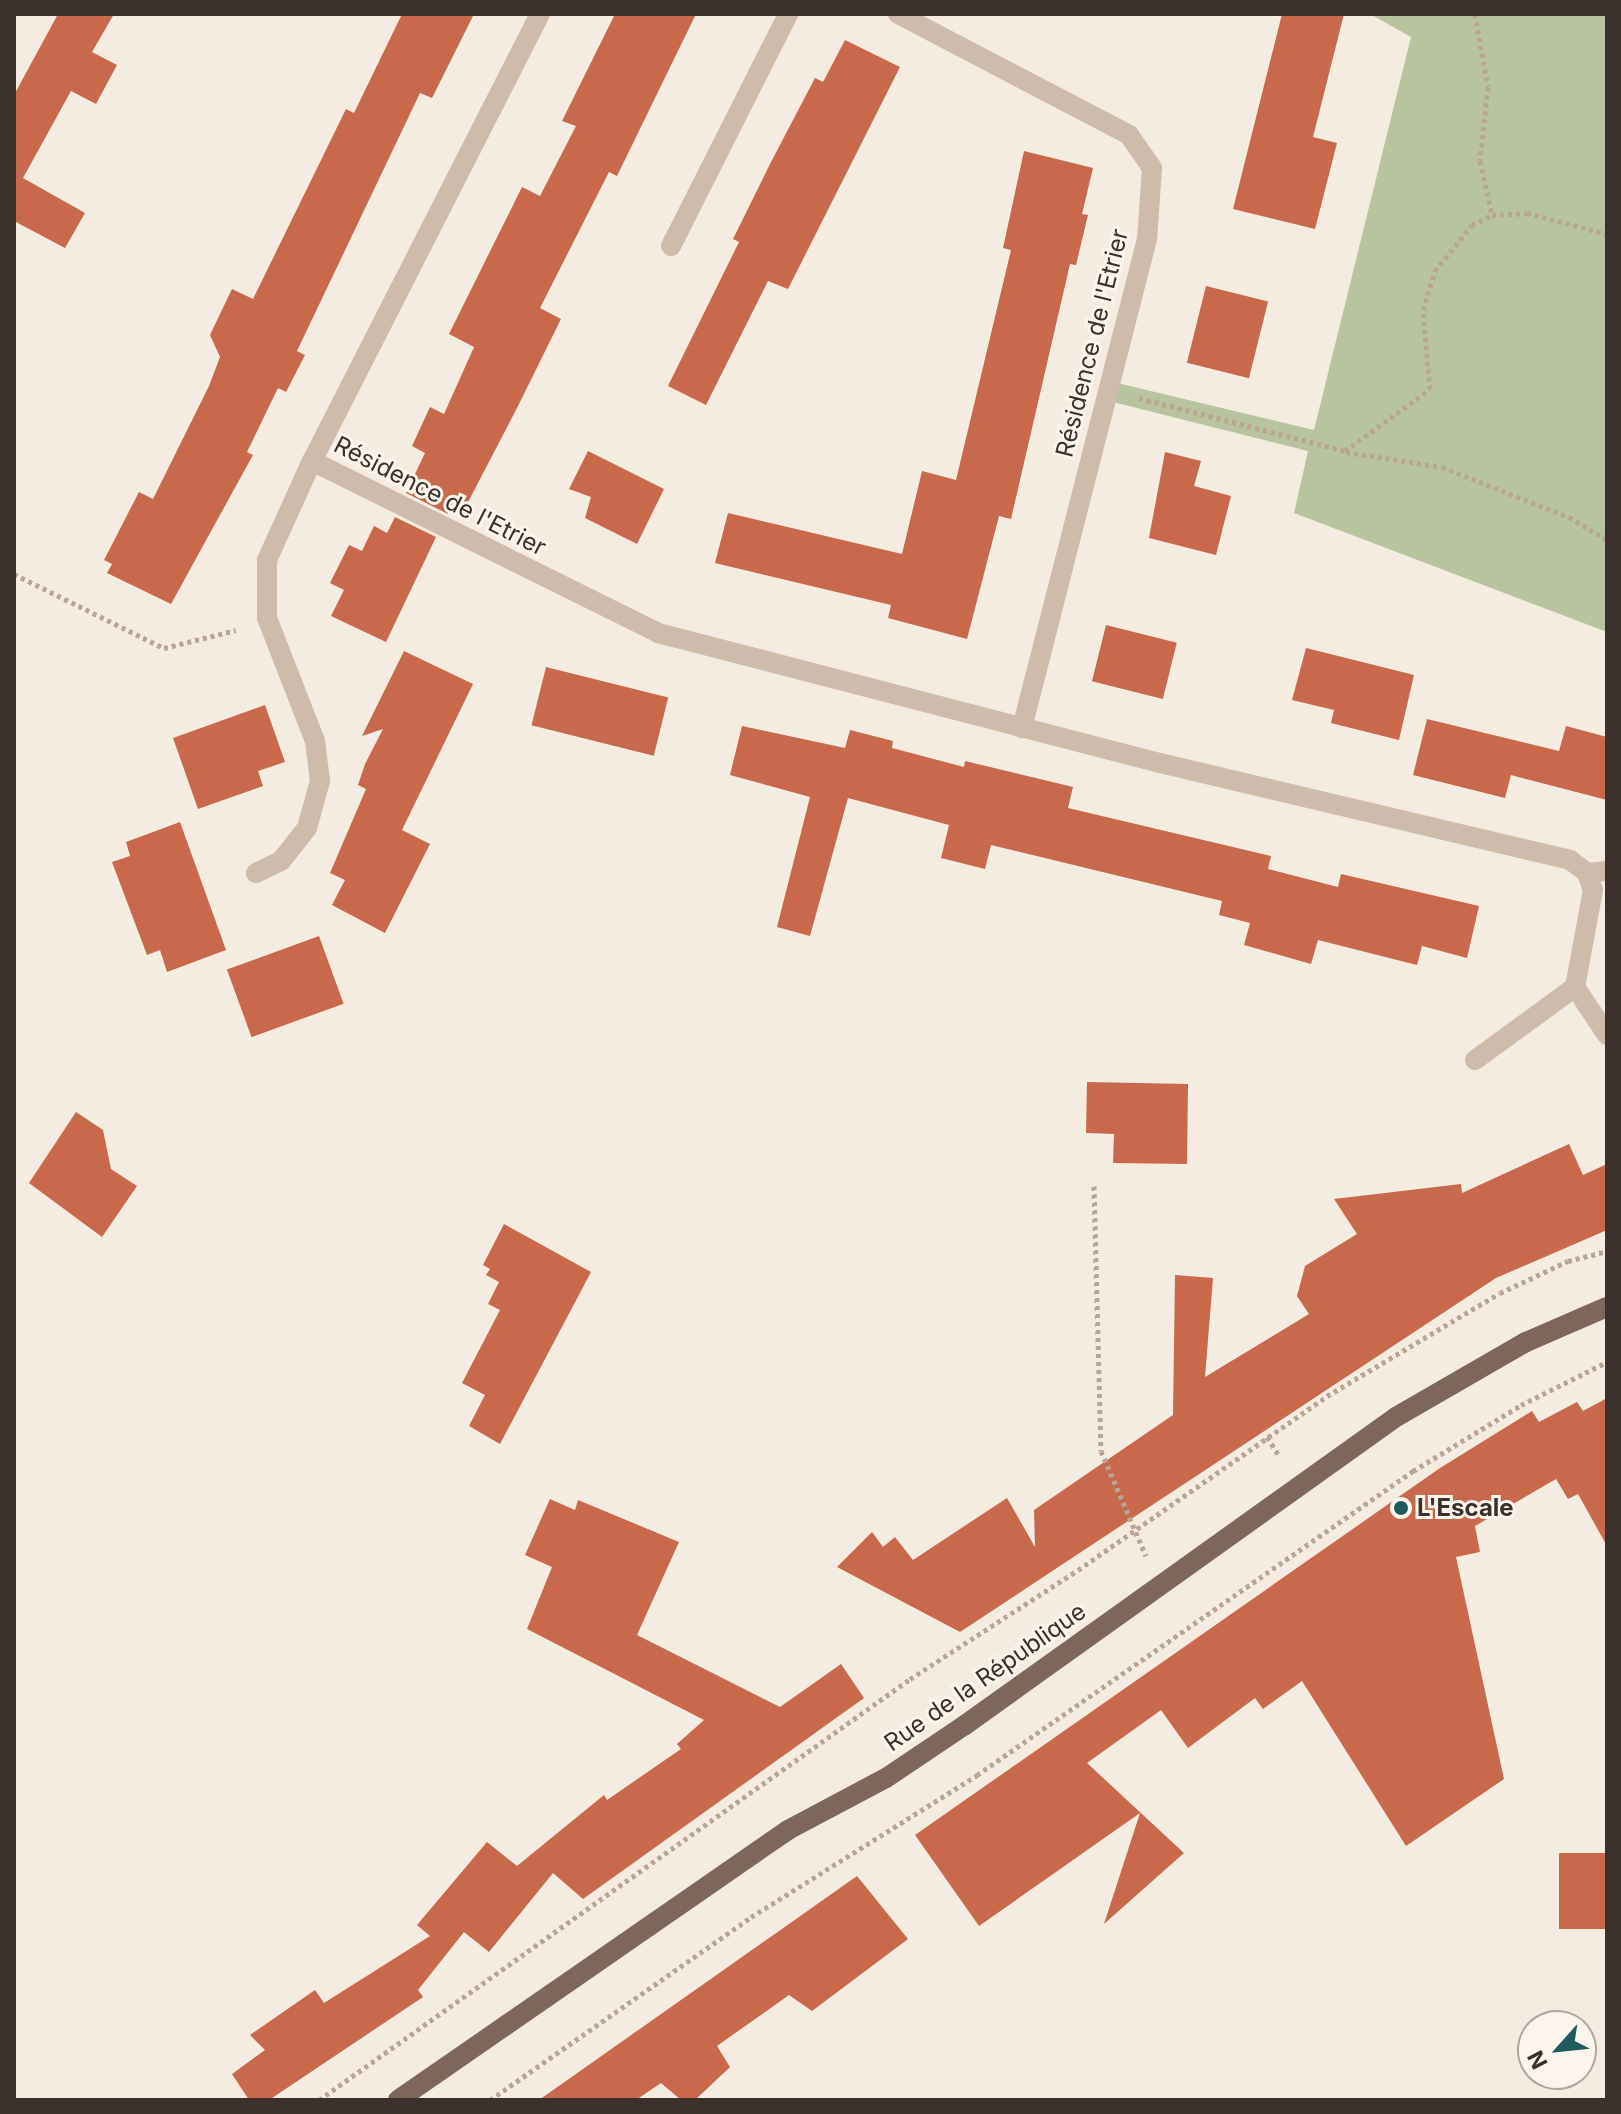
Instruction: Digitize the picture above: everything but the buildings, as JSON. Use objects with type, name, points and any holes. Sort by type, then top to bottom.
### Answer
[{"type":"main road","name":"Rue de la République","points":[[398,2100],[788,1830],[926,1752],[1430,1395],[1526,1342],[1607,1307]]},
{"type":"street","name":"Résidence de l'Etrier","points":[[540,14],[312,461],[658,633],[1022,728],[1570,860],[1597,872],[1575,987]]},
{"type":"street","points":[[671,246],[788,14]]},
{"type":"street","name":"Résidence de l'Etrier","points":[[898,14],[1129,135],[1152,168],[1147,239],[1022,728]]},
{"type":"street","points":[[256,873],[281,861],[307,828],[320,781],[315,741],[267,618],[267,560],[312,461]]},
{"type":"street","points":[[1475,1060],[1575,987],[1607,1035]]},
{"type":"path","points":[[1475,14],[1488,87],[1480,161],[1492,215]]},
{"type":"path","points":[[1345,451],[1430,389],[1423,310],[1435,271],[1472,225],[1492,215],[1527,213],[1607,234]]},
{"type":"path","points":[[1107,389],[1345,451],[1442,467],[1569,517],[1607,540]]},
{"type":"path","points":[[14,574],[164,648],[267,618]]},
{"type":"path","points":[[1094,1186],[1101,1451],[1160,1584]]},
{"type":"path","points":[[319,2100],[910,1679],[1422,1335],[1568,1261],[1607,1251]]},
{"type":"path","points":[[490,2100],[774,1902],[977,1775],[1375,1496],[1521,1405],[1607,1362]]},
{"type":"green space","points":[[1370,14],[1607,14],[1607,632],[1294,513],[1308,451],[1105,400],[1109,381],[1314,430],[1411,37]]},
{"type":"place","name":"L'Escale","points":[[1401,1508]]}]
